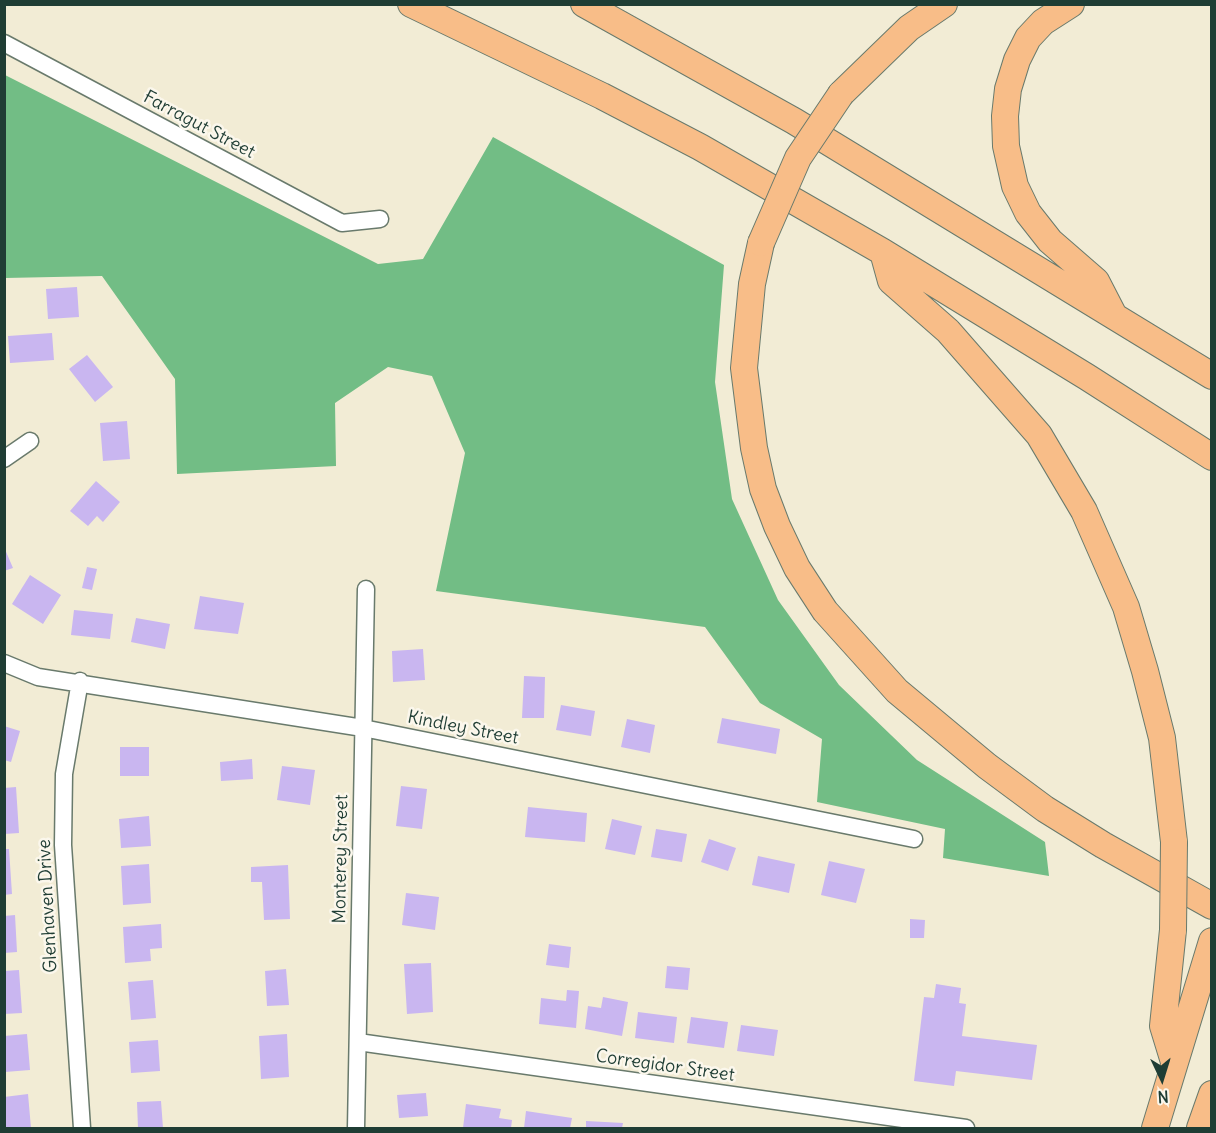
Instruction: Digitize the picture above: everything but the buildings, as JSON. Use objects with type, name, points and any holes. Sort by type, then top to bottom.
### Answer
[{"type":"highway","points":[[411,4],[602,96],[700,147],[883,252],[1212,457]]},
{"type":"highway","points":[[584,4],[794,121],[1212,376]]},
{"type":"highway","points":[[944,4],[909,28],[841,94],[798,158],[761,243],[752,284],[744,368],[746,402],[763,489],[797,568],[825,611],[897,691],[987,766],[1045,809],[1103,845],[1212,906]]},
{"type":"highway","points":[[1071,4],[1043,22],[1028,38],[1017,60],[1008,89],[1005,116],[1006,146],[1015,186],[1028,213],[1050,241],[1096,281],[1113,315]]},
{"type":"highway","points":[[883,252],[891,281],[948,331],[1039,435],[1084,511],[1126,607],[1162,738],[1174,842],[1173,930],[1162,1026],[1174,1062]]},
{"type":"highway","points":[[1155,1128],[1210,945]]},
{"type":"highway","points":[[1200,1128],[1212,1094]]},
{"type":"street","name":"Farragut Street","points":[[4,42],[342,223],[380,219]]},
{"type":"street","points":[[4,459],[30,441]]},
{"type":"street","name":"Monterey Street","points":[[356,1128],[366,590]]},
{"type":"street","name":"Kindley Street","points":[[4,663],[38,676],[363,728],[914,839]]},
{"type":"street","name":"Glenhaven Drive","points":[[80,681],[64,774],[63,844],[82,1128]]},
{"type":"street","name":"Corregidor Street","points":[[358,1042],[966,1128]]},
{"type":"green space","points":[[5,75],[378,264],[423,259],[493,137],[724,265],[715,382],[732,499],[778,600],[839,685],[917,760],[1045,842],[1049,876],[943,858],[945,829],[817,802],[822,739],[760,703],[705,627],[436,591],[465,453],[432,376],[388,367],[335,403],[336,466],[177,474],[175,379],[102,276],[5,278]]}]
